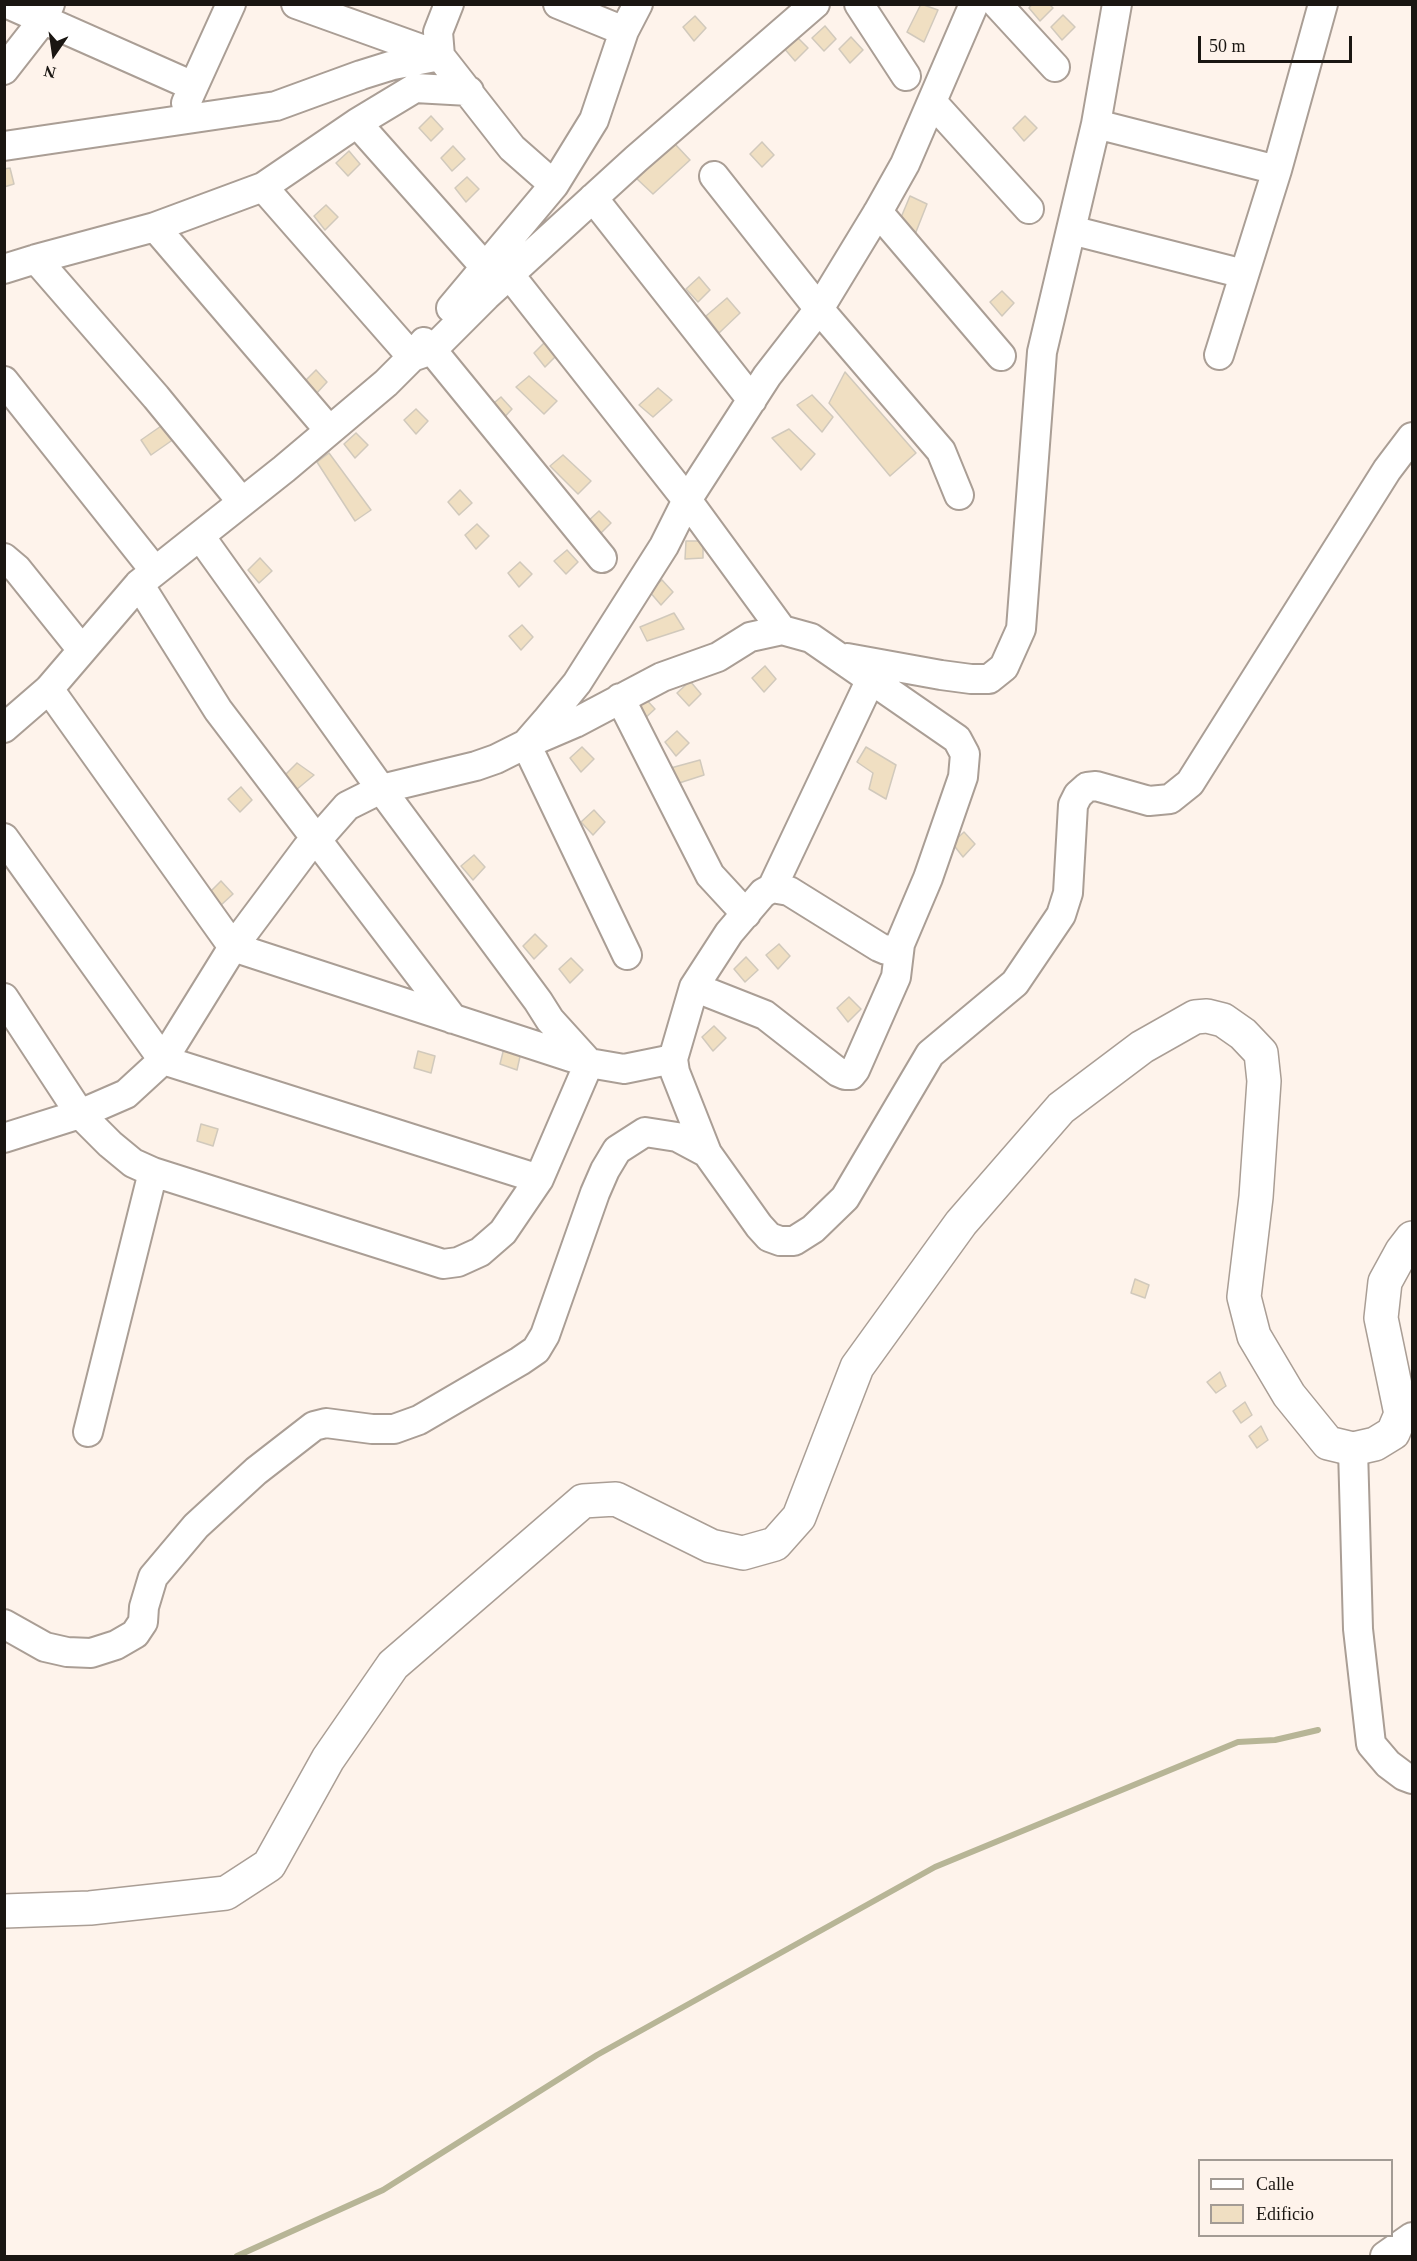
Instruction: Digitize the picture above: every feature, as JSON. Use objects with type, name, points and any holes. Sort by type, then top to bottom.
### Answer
[{"type":"main road","points":[[4,1911],[90,1908],[226,1893],[269,1865],[328,1759],[393,1665],[584,1501],[616,1499],[711,1546],[743,1553],[775,1544],[799,1517],[857,1367],[961,1223],[1061,1108],[1142,1047],[1194,1017],[1207,1016],[1223,1020],[1243,1034],[1261,1053],[1264,1081],[1256,1197],[1244,1297],[1254,1336],[1288,1395],[1328,1443],[1353,1449],[1375,1444],[1393,1433],[1401,1414],[1381,1318],[1385,1282],[1402,1251],[1413,1238]]},
{"type":"street","points":[[8,4],[46,12],[193,86]]},
{"type":"street","points":[[177,121],[231,4]]},
{"type":"street","points":[[296,4],[440,56],[512,148],[554,185]]},
{"type":"street","points":[[440,56],[438,32],[449,4]]},
{"type":"street","points":[[558,4],[624,32]]},
{"type":"street","points":[[7,722],[49,689],[147,578],[422,354],[497,271],[594,120],[624,32],[638,4]]},
{"type":"street","points":[[859,4],[906,76]]},
{"type":"street","points":[[526,744],[577,683],[664,546],[687,500],[767,376],[819,309],[878,212],[905,164],[974,4]]},
{"type":"street","points":[[998,4],[1054,67]]},
{"type":"street","points":[[837,656],[971,679],[989,679],[1004,667],[1022,629],[1042,352],[1096,124],[1117,4]]},
{"type":"street","points":[[1219,355],[1277,170],[1323,4]]},
{"type":"street","points":[[497,271],[593,198],[811,6]]},
{"type":"street","points":[[4,70],[46,12]]},
{"type":"street","points":[[4,146],[276,106],[393,65],[440,56]]},
{"type":"street","points":[[4,269],[155,227],[262,187],[357,123],[415,88],[469,91]]},
{"type":"street","points":[[933,103],[1029,209]]},
{"type":"street","points":[[357,123],[497,271],[687,500],[782,630]]},
{"type":"street","points":[[1096,124],[1277,170]]},
{"type":"street","points":[[714,176],[819,309],[941,451],[959,495]]},
{"type":"street","points":[[262,187],[422,354],[602,558]]},
{"type":"street","points":[[593,198],[752,400]]},
{"type":"street","points":[[878,212],[1001,356]]},
{"type":"street","points":[[155,227],[329,430]]},
{"type":"street","points":[[1071,230],[1244,274]]},
{"type":"street","points":[[36,259],[156,397],[243,502]]},
{"type":"street","points":[[4,381],[147,578],[218,710],[453,1019]]},
{"type":"street","points":[[871,679],[772,888],[763,893],[729,933],[694,987],[673,1059],[675,1072],[707,1153],[759,1226],[769,1237],[780,1241],[794,1241],[813,1229],[845,1198],[930,1054],[1016,983],[1061,915],[1068,893],[1073,805],[1078,795],[1087,788],[1096,786],[1149,801],[1170,799],[1190,783],[1387,470],[1413,437]]},
{"type":"street","points":[[200,536],[550,1020],[589,1063]]},
{"type":"street","points":[[4,558],[17,569],[82,650]]},
{"type":"street","points":[[4,1138],[80,1114],[126,1094],[163,1060],[233,947],[307,848],[347,806],[381,789],[476,766],[575,723],[662,677],[718,657],[750,637],[782,630],[811,638],[957,739],[965,754],[963,777],[952,811],[928,878],[900,944],[896,977],[855,1070],[851,1074],[845,1075],[838,1072],[765,1015],[694,987]]},
{"type":"street","points":[[49,689],[233,947],[589,1063],[624,1069],[673,1059]]},
{"type":"street","points":[[620,698],[710,874],[746,914]]},
{"type":"street","points":[[526,744],[627,955]]},
{"type":"street","points":[[4,838],[163,1060],[539,1179]]},
{"type":"street","points":[[772,888],[789,891],[879,947],[886,950],[894,949],[900,944]]},
{"type":"street","points":[[4,998],[80,1114],[133,1163],[153,1172],[443,1264],[458,1262],[480,1252],[503,1232],[539,1179],[589,1063]]},
{"type":"street","points":[[4,1624],[45,1647],[90,1653],[116,1645],[135,1634],[142,1622],[153,1577],[196,1526],[256,1471],[314,1426],[326,1424],[394,1429],[419,1420],[536,1350],[545,1335],[595,1193],[617,1150],[645,1132],[676,1137],[707,1153]]},
{"type":"street","points":[[88,1432],[153,1172]]},
{"type":"street","points":[[1353,1449],[1358,1629],[1371,1744],[1388,1764],[1404,1776],[1413,1779]]},
{"type":"street","points":[[1385,2256],[1413,2237]]},
{"type":"building","points":[[921,4],[938,10],[924,42],[907,32]]},
{"type":"building","points":[[1032,4],[1049,4],[1053,8],[1040,21],[1029,8]]},
{"type":"building","points":[[1063,15],[1075,27],[1062,40],[1051,27]]},
{"type":"building","points":[[695,16],[706,28],[694,41],[683,27]]},
{"type":"building","points":[[825,26],[836,39],[824,51],[812,38]]},
{"type":"building","points":[[796,36],[808,48],[795,61],[783,47]]},
{"type":"building","points":[[851,37],[863,50],[850,63],[839,49]]},
{"type":"building","points":[[431,116],[443,129],[431,141],[419,128]]},
{"type":"building","points":[[1025,116],[1037,128],[1024,141],[1013,128]]},
{"type":"building","points":[[762,142],[774,155],[762,167],[750,154]]},
{"type":"building","points":[[674,143],[690,160],[653,194],[636,178]]},
{"type":"building","points":[[453,146],[465,159],[452,171],[441,158]]},
{"type":"building","points":[[349,151],[360,164],[348,176],[336,163]]},
{"type":"building","points":[[10,168],[14,184],[4,187],[4,169]]},
{"type":"building","points":[[467,177],[479,189],[466,202],[455,188]]},
{"type":"building","points":[[910,196],[927,204],[914,237],[897,227]]},
{"type":"building","points":[[326,205],[338,217],[325,230],[314,216]]},
{"type":"building","points":[[699,277],[710,290],[698,302],[686,289]]},
{"type":"building","points":[[1002,291],[1014,303],[1002,316],[990,302]]},
{"type":"building","points":[[727,298],[740,313],[719,333],[706,316]]},
{"type":"building","points":[[546,341],[558,354],[545,367],[534,353]]},
{"type":"building","points":[[316,370],[327,382],[315,395],[304,382]]},
{"type":"building","points":[[845,372],[916,453],[890,476],[829,403]]},
{"type":"building","points":[[529,376],[557,401],[544,414],[516,387]]},
{"type":"building","points":[[658,388],[672,400],[653,417],[639,405]]},
{"type":"building","points":[[812,395],[833,417],[822,432],[797,405]]},
{"type":"building","points":[[501,397],[512,409],[500,422],[488,408]]},
{"type":"building","points":[[416,409],[428,421],[416,434],[404,420]]},
{"type":"building","points":[[164,424],[174,439],[151,455],[141,440]]},
{"type":"building","points":[[789,429],[815,454],[801,470],[772,438]]},
{"type":"building","points":[[356,433],[368,445],[355,458],[344,444]]},
{"type":"building","points":[[329,453],[371,510],[355,521],[317,462]]},
{"type":"building","points":[[563,455],[591,481],[578,494],[550,466]]},
{"type":"building","points":[[460,490],[472,503],[459,515],[448,502]]},
{"type":"building","points":[[599,511],[611,523],[598,536],[587,522]]},
{"type":"building","points":[[477,524],[489,536],[476,549],[465,535]]},
{"type":"building","points":[[686,541],[703,541],[703,558],[685,559]]},
{"type":"building","points":[[567,550],[578,562],[566,574],[554,561]]},
{"type":"building","points":[[260,558],[272,571],[259,583],[248,570]]},
{"type":"building","points":[[520,562],[532,574],[519,587],[508,573]]},
{"type":"building","points":[[662,580],[673,592],[661,605],[649,591]]},
{"type":"building","points":[[674,613],[684,629],[647,641],[640,627]]},
{"type":"building","points":[[522,625],[533,637],[521,650],[509,636]]},
{"type":"building","points":[[765,666],[776,679],[764,692],[752,678]]},
{"type":"building","points":[[690,681],[701,694],[689,706],[677,693]]},
{"type":"building","points":[[643,696],[655,709],[642,721],[631,708]]},
{"type":"building","points":[[677,731],[689,743],[676,756],[665,742]]},
{"type":"building","points":[[582,747],[594,759],[581,772],[570,758]]},
{"type":"building","points":[[866,747],[896,765],[886,799],[869,789],[873,773],[857,762]]},
{"type":"building","points":[[700,760],[704,775],[673,785],[667,769]]},
{"type":"building","points":[[297,763],[314,775],[296,790],[284,776]]},
{"type":"building","points":[[241,787],[252,800],[240,812],[228,799]]},
{"type":"building","points":[[594,810],[605,822],[593,835],[581,822]]},
{"type":"building","points":[[964,832],[975,844],[963,857],[952,843]]},
{"type":"building","points":[[474,855],[485,867],[473,880],[461,866]]},
{"type":"building","points":[[221,881],[233,894],[220,906],[209,893]]},
{"type":"building","points":[[535,934],[547,946],[534,959],[523,946]]},
{"type":"building","points":[[779,944],[790,956],[778,969],[766,955]]},
{"type":"building","points":[[746,957],[758,970],[745,982],[734,969]]},
{"type":"building","points":[[571,958],[583,970],[570,983],[559,969]]},
{"type":"building","points":[[849,997],[861,1009],[848,1022],[837,1008]]},
{"type":"building","points":[[714,1026],[726,1038],[713,1051],[702,1037]]},
{"type":"building","points":[[504,1048],[521,1052],[517,1070],[500,1064]]},
{"type":"building","points":[[418,1051],[435,1056],[431,1073],[414,1068]]},
{"type":"building","points":[[201,1124],[218,1129],[213,1146],[197,1141]]},
{"type":"building","points":[[1135,1279],[1149,1285],[1145,1298],[1131,1293]]},
{"type":"building","points":[[1220,1372],[1226,1386],[1216,1393],[1207,1382]]},
{"type":"building","points":[[1245,1402],[1252,1415],[1241,1423],[1233,1411]]},
{"type":"building","points":[[1261,1426],[1268,1440],[1257,1448],[1249,1436]]},
{"type":"waterway","points":[[237,2256],[383,2190],[597,2055],[935,1867],[1238,1742],[1275,1740],[1318,1730]]}]
